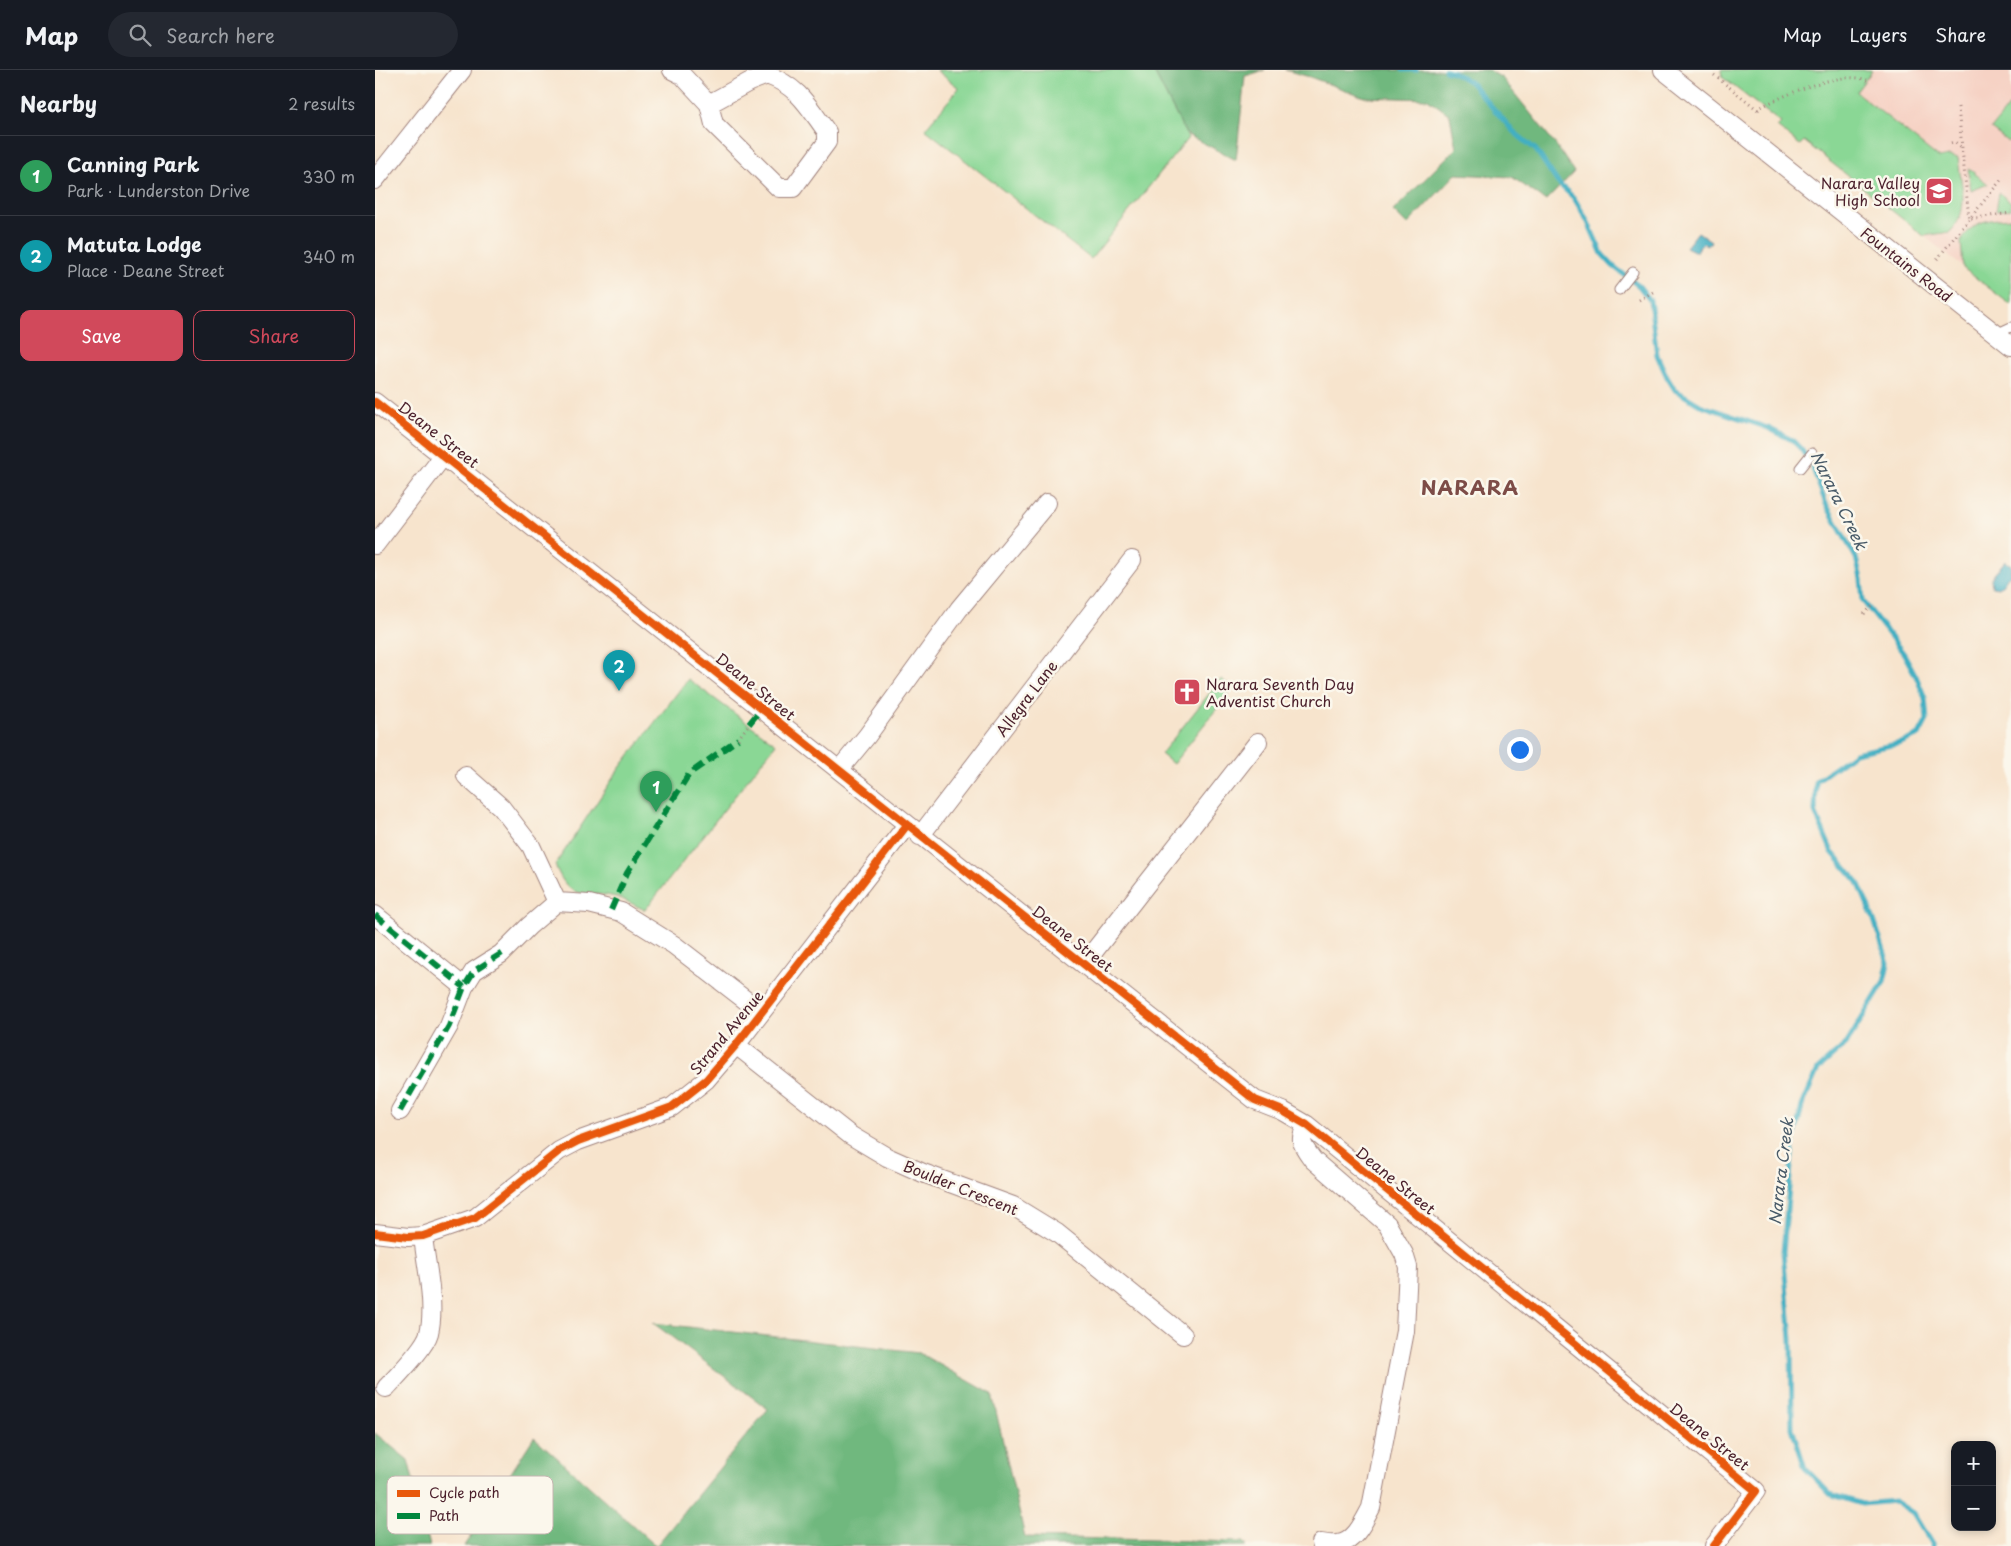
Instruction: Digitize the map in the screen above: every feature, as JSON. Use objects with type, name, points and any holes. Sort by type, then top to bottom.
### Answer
[{"type":"street","points":[[375,180],[462,70]]},
{"type":"street","points":[[672,70],[682,75],[709,104],[714,124],[779,188],[793,188],[827,142],[827,132],[798,93],[784,82],[767,75],[749,82],[709,104]]},
{"type":"street","name":"Fountains Road","points":[[1671,73],[2004,330],[2011,346]]},
{"type":"street","name":"Deane Street","points":[[375,402],[1255,1100],[1283,1111],[1307,1125],[1756,1490],[1714,1546]]},
{"type":"street","points":[[375,545],[444,456]]},
{"type":"street","points":[[839,770],[867,736],[959,609],[1047,503]]},
{"type":"street","name":"Allegra Lane","points":[[921,836],[1132,560]]},
{"type":"street","name":"Deane Street","points":[[1084,964],[1258,742]]},
{"type":"street","points":[[466,776],[501,807],[531,846],[557,902]]},
{"type":"street","name":"Strand Avenue","points":[[375,1233],[408,1237],[423,1236],[475,1218],[559,1151],[578,1141],[672,1107],[706,1080],[736,1045],[907,825]]},
{"type":"street","points":[[400,1111],[449,1026],[464,987],[474,970],[507,950],[529,926],[557,902],[589,904],[621,912],[674,945],[761,1012]]},
{"type":"street","points":[[377,921],[464,987]]},
{"type":"street","name":"Boulder Crescent","points":[[736,1045],[850,1134],[887,1156],[923,1173],[1013,1206],[1057,1233],[1183,1335]]},
{"type":"street","points":[[1307,1125],[1302,1133],[1301,1142],[1304,1148],[1313,1160],[1387,1224],[1405,1254],[1408,1267],[1405,1331],[1371,1508],[1361,1527],[1348,1540],[1339,1544],[1321,1543]]},
{"type":"street","points":[[386,1388],[417,1353],[429,1334],[431,1312],[423,1236]]},
{"type":"lane","points":[[1619,290],[1633,272]]},
{"type":"lane","points":[[1800,468],[1812,453]]},
{"type":"path","points":[[1853,73],[1859,74],[1867,80]]},
{"type":"path","points":[[1714,75],[1757,112],[1761,107],[1805,84],[1821,78]]},
{"type":"path","points":[[1958,108],[1969,219]]},
{"type":"path","points":[[1951,144],[1955,142],[1962,148]]},
{"type":"path","points":[[1937,259],[2001,180]]},
{"type":"path","points":[[1969,219],[2011,213]]},
{"type":"path","points":[[1639,300],[1653,292]]},
{"type":"path","points":[[1864,614],[1875,604]]},
{"type":"path","points":[[738,739],[749,724]]},
{"type":"shaded area","name":"Narara Valley High School","points":[[1721,70],[2011,70],[2011,305],[1804,141],[1800,145],[1777,127],[1781,123],[1722,77]]},
{"type":"green space","points":[[936,70],[1153,70],[1188,138],[1091,259],[925,129],[959,88]]},
{"type":"green space","points":[[1153,70],[1265,70],[1245,76],[1236,160],[1186,134]]},
{"type":"green space","points":[[1285,70],[1489,70],[1502,78],[1556,145],[1574,172],[1546,201],[1512,177],[1456,174],[1407,225],[1393,211],[1456,148],[1450,115],[1428,99],[1364,97]]},
{"type":"green space","points":[[1721,70],[1872,71],[1856,92],[1939,158],[1949,156],[1958,158],[1963,207],[1956,224],[1950,232],[1924,236],[1804,141],[1800,145],[1777,127],[1781,123],[1722,77]]},
{"type":"green space","points":[[2011,104],[2011,140],[2008,142],[1991,129]]},
{"type":"green space","points":[[1968,168],[1988,184],[1971,191]]},
{"type":"green space","points":[[1999,193],[2011,202],[2011,209],[1996,211]]},
{"type":"green space","points":[[2011,218],[2011,305],[1963,268],[1961,241],[1971,228],[1983,222]]},
{"type":"green space","points":[[688,679],[776,744],[645,910],[616,897],[579,893],[573,890],[561,877],[555,865],[619,769]]},
{"type":"green space","points":[[1221,679],[1233,688],[1173,764],[1161,754]]},
{"type":"green space","points":[[653,1323],[919,1353],[992,1394],[1025,1537],[1244,1542],[1247,1546],[656,1546],[768,1409]]},
{"type":"green space","points":[[375,1433],[408,1460],[412,1476],[387,1476],[387,1534],[427,1534],[430,1546],[375,1546]]},
{"type":"green space","points":[[534,1437],[656,1546],[464,1546],[472,1534],[553,1534],[553,1476],[509,1476]]},
{"type":"water","points":[[1698,232],[1711,241],[1708,246],[1703,243],[1696,252],[1686,247]]},
{"type":"water","points":[[2005,561],[2011,565],[2011,574],[2000,587],[1992,587],[1991,578]]},
{"type":"waterway","name":"Narara Creek","points":[[1403,70],[1416,70]]},
{"type":"waterway","name":"Narara Creek","points":[[1445,70],[1453,72],[1470,82],[1514,132],[1536,150],[1558,183],[1574,198],[1587,220],[1602,254],[1613,266],[1639,286],[1650,300],[1657,355],[1675,390],[1700,405],[1768,428],[1792,440],[1801,449],[1812,466],[1826,504],[1856,558],[1861,579],[1863,601],[1904,654],[1925,698],[1927,720],[1919,735],[1901,743],[1855,753],[1816,781],[1815,812],[1832,852],[1858,882],[1874,920],[1888,963],[1884,982],[1847,1043],[1818,1069],[1802,1106],[1793,1144],[1783,1252],[1791,1339],[1792,1428],[1805,1468],[1830,1494],[1862,1504],[1895,1501],[1913,1513],[1933,1546]]},
{"type":"marked path","points":[[749,724],[762,708]]},
{"type":"marked path","points":[[611,910],[627,873],[689,774],[738,739]]},
{"type":"marked path","points":[[375,915],[464,987]]},
{"type":"marked path","points":[[400,1111],[449,1026],[464,987],[474,971],[507,950]]},
{"type":"cycle path","points":[[375,402],[1255,1100],[1283,1111],[1307,1125],[1756,1491],[1714,1546]]},
{"type":"cycle path","points":[[375,1233],[408,1237],[423,1236],[475,1218],[559,1151],[578,1141],[672,1107],[706,1080],[736,1045],[907,825]]},
{"type":"place","name":"Narara Valley High School","points":[[1939,191]]},
{"type":"place","name":"Matuta Lodge","points":[[619,691]]},
{"type":"place","name":"Narara Seventh Day Adventist Church","points":[[1187,692]]},
{"type":"place","name":"Canning Park","points":[[656,812]]},
{"type":"district","name":"NARARA","points":[[1470,487]]}]
